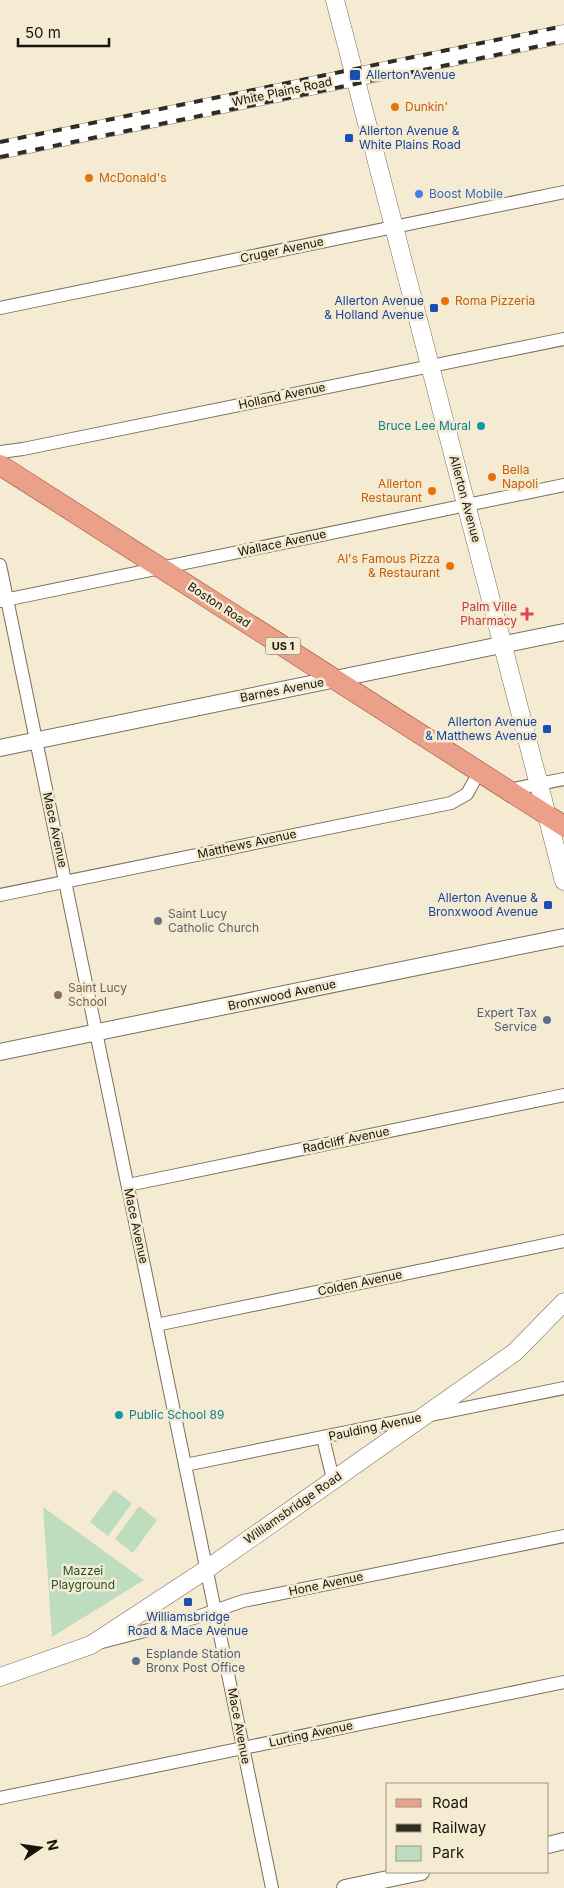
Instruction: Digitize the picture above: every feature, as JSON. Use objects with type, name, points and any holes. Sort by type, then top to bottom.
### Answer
[{"type":"main road","name":"Allerton Avenue","points":[[335,0],[564,882]]},
{"type":"main road","name":"White Plains Road","points":[[0,150],[564,34]]},
{"type":"main road","name":"Boston Road","points":[[0,465],[564,826]]},
{"type":"main road","name":"Williamsbridge Road","points":[[0,1676],[91,1645],[206,1569],[515,1352],[564,1302]]},
{"type":"street","name":"Cruger Avenue","points":[[0,308],[564,192]]},
{"type":"street","name":"Holland Avenue","points":[[0,452],[14,451],[564,338]]},
{"type":"street","name":"Wallace Avenue","points":[[4,601],[564,485]]},
{"type":"street","name":"Mace Avenue","points":[[0,565],[4,601],[36,740],[272,1888]]},
{"type":"street","name":"Barnes Avenue","points":[[0,748],[564,632]]},
{"type":"street","name":"Matthews Avenue","points":[[0,895],[451,803],[467,794],[479,772]]},
{"type":"street","points":[[508,790],[564,779]]},
{"type":"street","name":"Bronxwood Avenue","points":[[0,1052],[564,937]]},
{"type":"street","name":"Radcliff Avenue","points":[[128,1185],[564,1095]]},
{"type":"street","name":"Colden Avenue","points":[[156,1325],[564,1242]]},
{"type":"street","name":"Paulding Avenue","points":[[185,1465],[564,1388]]},
{"type":"street","points":[[323,1438],[333,1480]]},
{"type":"street","name":"Hone Avenue","points":[[91,1645],[190,1619],[243,1601],[564,1536]]},
{"type":"street","name":"Lurting Avenue","points":[[0,1798],[564,1682]]},
{"type":"street","points":[[549,1845],[564,1841]]},
{"type":"street","points":[[345,1888],[416,1873]]},
{"type":"green space","points":[[114,1490],[132,1503],[108,1536],[90,1522]]},
{"type":"green space","points":[[139,1506],[157,1520],[133,1553],[115,1539]]},
{"type":"green space","name":"Mazzei Playground","points":[[43,1507],[144,1580],[52,1637]]},
{"type":"railway","points":[[0,142],[564,26]]},
{"type":"railway","points":[[0,157],[564,41]]},
{"type":"place","name":"Allerton Avenue","points":[[355,75]]},
{"type":"place","name":"Dunkin'","points":[[395,107]]},
{"type":"place","name":"Allerton Avenue & White Plains Road","points":[[349,138]]},
{"type":"place","name":"McDonald's","points":[[89,178]]},
{"type":"place","name":"Boost Mobile","points":[[419,194]]},
{"type":"place","name":"Roma Pizzeria","points":[[445,301]]},
{"type":"place","name":"Allerton Avenue & Holland Avenue","points":[[434,308]]},
{"type":"place","name":"Bruce Lee Mural","points":[[481,426]]},
{"type":"place","name":"Bella Napoli","points":[[492,477]]},
{"type":"place","name":"Allerton Restaurant","points":[[432,491]]},
{"type":"place","name":"Al's Famous Pizza & Restaurant","points":[[450,566]]},
{"type":"place","name":"Palm Ville Pharmacy","points":[[527,614]]},
{"type":"place","name":"Allerton Avenue & Matthews Avenue","points":[[547,729]]},
{"type":"place","name":"Allerton Avenue & Bronxwood Avenue","points":[[548,905]]},
{"type":"place","name":"Saint Lucy Catholic Church","points":[[158,921]]},
{"type":"place","name":"Saint Lucy School","points":[[58,995]]},
{"type":"place","name":"Expert Tax Service","points":[[547,1020]]},
{"type":"place","name":"Public School 89","points":[[119,1415]]},
{"type":"place","name":"Williamsbridge Road & Mace Avenue","points":[[188,1602]]},
{"type":"place","name":"Esplande Station Bronx Post Office","points":[[136,1661]]}]
